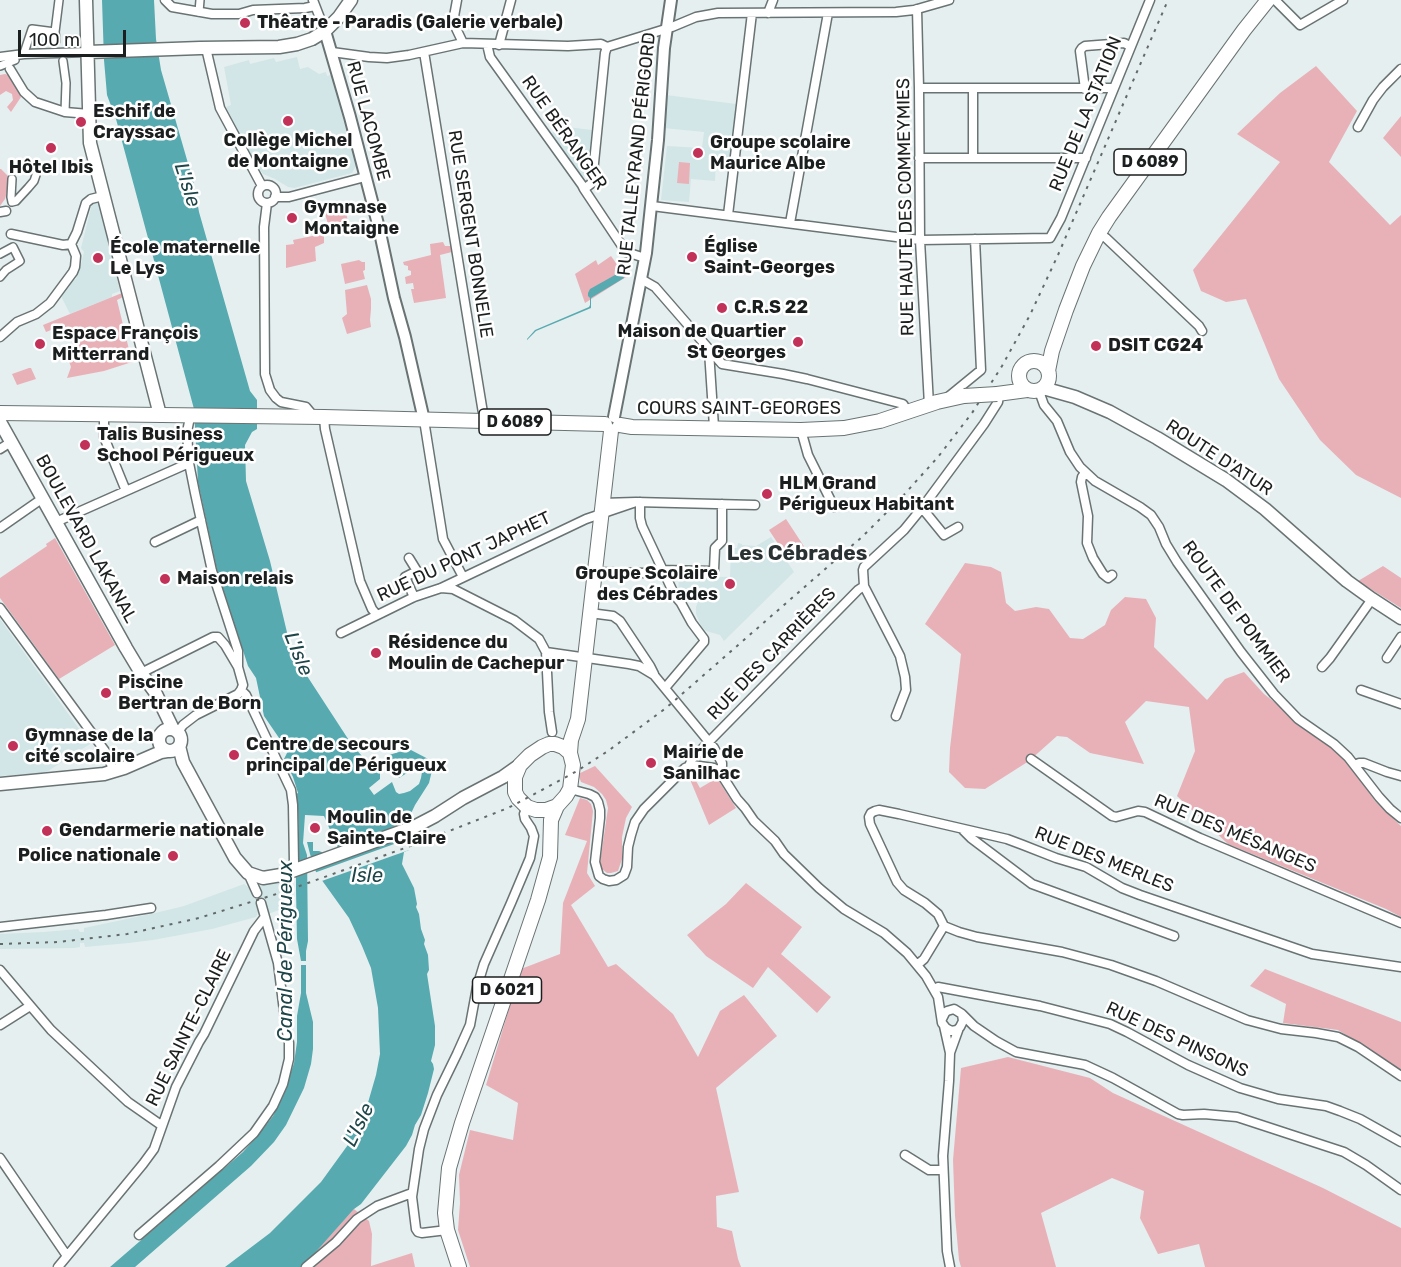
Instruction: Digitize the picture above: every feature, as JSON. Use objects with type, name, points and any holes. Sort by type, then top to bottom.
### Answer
[{"type":"main road","points":[[86,0],[92,52],[90,143],[160,415]]},
{"type":"main road","points":[[92,52],[279,47],[304,42],[325,31],[351,0]]},
{"type":"main road","name":"D 6089","points":[[1041,384],[1083,266],[1099,233],[1233,45],[1268,0]]},
{"type":"main road","name":"D 6089","points":[[1030,361],[1047,351],[1057,337]]},
{"type":"main road","points":[[998,394],[1011,387],[1023,365],[1035,360],[1043,363],[1041,384],[1021,384],[1018,376]]},
{"type":"main road","name":"COURS SAINT-GEORGES","points":[[612,424],[632,427],[844,429],[861,426],[945,400],[964,396],[998,394],[1041,384]]},
{"type":"main road","name":"ROUTE D'ATUR","points":[[1041,384],[1119,417],[1226,480],[1255,501],[1334,570],[1401,618]]},
{"type":"main road","name":"D 6089","points":[[0,412],[612,424]]},
{"type":"main road","name":"BOULEVARD LAKANAL","points":[[0,422],[5,445],[43,498],[141,673],[155,692],[168,732],[159,744],[161,747],[172,750]]},
{"type":"main road","points":[[520,765],[514,777],[515,792],[518,798],[532,809],[546,810],[557,806],[566,796],[570,789],[573,765],[570,753],[571,740],[578,719],[612,424]]},
{"type":"main road","points":[[172,750],[183,762],[235,858],[248,873],[263,878],[281,875],[414,827],[520,765],[553,738],[565,737],[578,719]]},
{"type":"main road","points":[[0,784],[93,776],[119,770],[154,754],[172,750],[181,740],[168,732],[119,770]]},
{"type":"main road","points":[[553,738],[570,753]]},
{"type":"main road","points":[[479,790],[499,785],[515,792]]},
{"type":"main road","name":"D 6021","points":[[459,1267],[447,1230],[445,1214],[449,1168],[462,1123],[538,900],[550,857],[551,820],[557,806]]},
{"type":"main road","name":"D 6021","points":[[532,809],[545,828],[550,857]]},
{"type":"street","points":[[56,41],[59,0]]},
{"type":"street","points":[[165,0],[172,7],[212,14],[305,8],[314,3],[325,31]]},
{"type":"street","points":[[199,12],[200,0]]},
{"type":"street","points":[[457,0],[453,22],[463,43]]},
{"type":"street","points":[[499,45],[511,0]]},
{"type":"street","name":"RUE TALLEYRAND PÉRIGORD","points":[[612,424],[645,258],[671,0]]},
{"type":"street","points":[[768,13],[773,0]]},
{"type":"street","points":[[332,52],[387,58],[463,43],[568,46],[601,44],[607,46],[667,29],[696,17],[718,13],[896,12],[949,0]]},
{"type":"street","name":"RUE DE LA STATION","points":[[975,239],[1050,238],[1061,218],[1150,0]]},
{"type":"street","points":[[1275,0],[1300,25],[1342,0]]},
{"type":"street","name":"RUE HAUTE DES COMMEYMIES","points":[[917,9],[920,240],[929,405]]},
{"type":"street","points":[[728,216],[752,13]]},
{"type":"street","points":[[790,224],[828,13]]},
{"type":"street","points":[[26,50],[32,29],[55,32]]},
{"type":"street","name":"RUE LACOMBE","points":[[325,31],[379,228],[424,420]]},
{"type":"street","points":[[1085,89],[1080,51],[1082,48],[1124,43],[1130,46]]},
{"type":"street","name":"RUE BÉRANGER","points":[[487,44],[490,57],[582,185],[626,252],[645,258]]},
{"type":"street","points":[[584,189],[592,183],[607,46]]},
{"type":"street","points":[[206,48],[216,97],[224,117],[262,186]]},
{"type":"street","points":[[0,57],[92,52]]},
{"type":"street","name":"RUE SERGENT BONNELIE","points":[[424,52],[483,421]]},
{"type":"street","points":[[0,66],[15,60]]},
{"type":"street","points":[[63,61],[66,82],[65,112]]},
{"type":"street","points":[[10,69],[20,87],[31,99],[65,112],[89,114]]},
{"type":"street","points":[[1358,127],[1373,100],[1401,69]]},
{"type":"street","points":[[919,88],[1114,88]]},
{"type":"street","points":[[972,158],[973,88]]},
{"type":"street","points":[[919,158],[1086,158]]},
{"type":"street","points":[[12,179],[10,197],[12,202],[16,201],[28,188],[36,176]]},
{"type":"street","points":[[275,197],[273,188],[268,185],[258,190],[261,201],[267,203],[275,197],[289,197],[365,177]]},
{"type":"street","points":[[0,337],[17,322],[42,310],[73,272],[76,256],[71,244],[86,204],[91,199],[104,196]]},
{"type":"street","points":[[267,203],[264,217],[265,374],[270,390],[280,402],[306,407],[318,417],[325,429],[360,581],[376,615]]},
{"type":"street","points":[[652,206],[920,240],[975,239],[981,370],[945,400]]},
{"type":"street","points":[[1099,233],[1202,331]]},
{"type":"street","points":[[11,234],[63,245],[71,244]]},
{"type":"street","points":[[0,254],[13,247],[20,261],[0,277]]},
{"type":"street","points":[[641,279],[655,287],[722,364],[818,382],[903,404],[908,412]]},
{"type":"street","points":[[709,350],[714,427]]},
{"type":"street","name":"ROUTE DE POMMIER","points":[[1041,384],[1044,405],[1057,421],[1070,452],[1085,473],[1151,515],[1177,562],[1274,694],[1298,719],[1334,744],[1355,765],[1379,797],[1401,818]]},
{"type":"street","name":"RUE DES CARRIÈRES","points":[[570,789],[589,794],[598,802],[600,810],[596,870],[603,879],[616,880],[624,875],[635,822],[644,809],[682,770],[689,766],[692,759],[709,741],[864,586],[864,567],[904,530],[984,424],[998,402],[998,394]]},
{"type":"street","points":[[399,419],[414,410],[418,396]]},
{"type":"street","points":[[104,414],[104,437],[126,491]]},
{"type":"street","points":[[424,420],[443,539],[463,577]]},
{"type":"street","points":[[168,732],[238,694],[243,685],[238,667],[238,651],[212,571],[189,463],[187,432],[189,422]]},
{"type":"street","points":[[801,430],[808,455],[834,507]]},
{"type":"street","points":[[56,522],[189,463]]},
{"type":"street","points":[[1085,473],[1081,482],[1088,516],[1087,543],[1102,574],[1108,578],[1112,575]]},
{"type":"street","points":[[0,526],[43,498]]},
{"type":"street","points":[[665,688],[704,642],[704,639],[675,596],[642,526],[638,502],[755,504]]},
{"type":"street","name":"RUE DU PONT JAPHET","points":[[341,633],[414,597],[441,588],[586,519],[602,509],[638,502]]},
{"type":"street","points":[[594,572],[648,573],[663,570],[714,570],[716,548],[722,541],[722,504]]},
{"type":"street","points":[[921,508],[944,535],[958,527]]},
{"type":"street","points":[[155,542],[201,520]]},
{"type":"street","points":[[409,558],[417,571],[405,577],[414,597]]},
{"type":"street","points":[[864,586],[897,650],[905,677],[906,690],[896,716]]},
{"type":"street","points":[[441,588],[453,589],[514,620],[539,639],[546,652],[549,712],[553,738]]},
{"type":"street","points":[[1322,667],[1372,599]]},
{"type":"street","points":[[0,608],[105,751],[111,764],[119,770]]},
{"type":"street","points":[[590,613],[613,616],[620,621],[651,666],[654,675]]},
{"type":"street","points":[[141,673],[213,637],[221,639],[238,667]]},
{"type":"street","points":[[1387,658],[1401,637]]},
{"type":"street","points":[[546,652],[639,666],[654,675],[709,741],[722,763],[718,771]]},
{"type":"street","points":[[241,690],[246,695],[291,790],[294,863]]},
{"type":"street","points":[[1361,690],[1401,704]]},
{"type":"street","name":"RUE DES MÉSANGES","points":[[1031,759],[1112,816],[1145,812],[1200,838],[1401,922]]},
{"type":"street","points":[[1355,765],[1364,763],[1401,776]]},
{"type":"street","points":[[689,766],[712,767],[718,771],[754,821],[800,870],[844,909],[896,942],[917,965],[936,993],[974,1026],[1005,1047],[1016,1052],[1072,1062],[1096,1070],[1183,1116],[1204,1114],[1237,1117],[1344,1152],[1401,1190]]},
{"type":"street","points":[[447,1230],[422,1233],[416,1229],[412,1193],[416,1167],[424,1128],[470,1025],[484,964],[530,858],[534,836],[524,814],[532,809]]},
{"type":"street","name":"RUE DES MERLES","points":[[945,926],[938,914],[904,890],[897,882],[873,832],[869,817],[871,813],[879,810],[1007,839],[1086,867],[1122,888],[1140,895],[1312,954],[1401,968]]},
{"type":"street","points":[[962,830],[1032,884],[1174,936]]},
{"type":"street","points":[[248,873],[257,893]]},
{"type":"street","points":[[139,1235],[243,1144],[259,1127],[278,1096],[287,1071],[290,1043],[278,963],[261,903]]},
{"type":"street","points":[[0,927],[151,908]]},
{"type":"street","name":"RUE SAINTE-CLAIRE","points":[[58,1267],[154,1149],[161,1125],[180,1080],[254,931],[264,918]]},
{"type":"street","points":[[917,965],[924,959],[945,926],[977,937],[1062,952],[1111,965],[1156,981],[1247,1020],[1281,1029],[1338,1037],[1358,1047],[1401,1076]]},
{"type":"street","points":[[0,970],[51,1030],[128,1102],[161,1125]]},
{"type":"street","name":"RUE DES PINSONS","points":[[936,993],[938,987],[1040,1006],[1110,1024],[1180,1061],[1240,1088],[1278,1099],[1326,1106],[1360,1119],[1401,1142]]},
{"type":"street","points":[[936,993],[950,1053],[943,1170],[947,1251],[950,1267]]},
{"type":"street","points":[[0,1025],[30,1006]]},
{"type":"street","points":[[943,1023],[945,1013],[958,1012]]},
{"type":"street","points":[[950,1053],[963,1021],[958,1012]]},
{"type":"street","points":[[943,1023],[951,1030],[974,1026]]},
{"type":"street","points":[[905,1155],[929,1170],[943,1170]]},
{"type":"street","points":[[0,1158],[67,1256]]},
{"type":"street","points":[[306,1267],[336,1242],[357,1220],[377,1206],[412,1193]]},
{"type":"shaded area","name":"Collège Michel de Montaigne","points":[[297,57],[300,69],[308,67],[319,74],[326,72],[327,76],[331,75],[356,166],[352,173],[294,188],[263,174],[257,166],[226,107],[231,105],[224,67],[249,60],[250,64],[274,58],[276,62]]},
{"type":"shaded area","points":[[1316,66],[1357,111],[1329,162],[1390,225],[1401,215],[1401,498],[1356,475],[1320,440],[1279,379],[1246,299],[1226,302],[1201,291],[1193,270],[1280,162],[1237,134],[1280,93]]},
{"type":"shaded area","points":[[5,74],[20,91],[18,92],[21,97],[11,112],[7,107],[13,100],[12,94],[6,91],[0,95],[0,75]]},
{"type":"shaded area","name":"Groupe scolaire Maurice Albe","points":[[666,95],[736,104],[729,163],[716,163],[715,181],[691,179],[689,202],[661,200],[667,146],[702,148],[704,132],[663,128]]},
{"type":"shaded area","points":[[1401,116],[1401,157],[1383,138]]},
{"type":"shaded area","points":[[559,126],[592,130],[588,176],[580,177],[550,135]]},
{"type":"shaded area","points":[[679,162],[690,163],[689,184],[677,183]]},
{"type":"shaded area","points":[[0,169],[8,176],[9,185],[5,199],[0,206]]},
{"type":"shaded area","points":[[349,201],[351,209],[346,212],[348,222],[328,224],[323,207]]},
{"type":"shaded area","name":"École maternelle Le Lys","points":[[99,203],[120,291],[112,294],[112,297],[70,314],[61,296],[70,286],[69,281],[76,279],[84,252],[81,248],[92,204]]},
{"type":"shaded area","points":[[324,226],[324,243],[315,247],[316,261],[286,268],[286,245],[294,244],[293,240],[317,235],[317,228]]},
{"type":"shaded area","points":[[443,242],[445,246],[451,246],[452,252],[440,255],[446,298],[414,303],[411,289],[414,289],[413,283],[406,284],[405,277],[411,275],[411,271],[403,262],[431,255],[430,244]]},
{"type":"shaded area","points":[[611,256],[626,277],[585,303],[575,274],[596,260],[598,265]]},
{"type":"shaded area","points":[[359,260],[365,262],[363,271],[365,279],[345,284],[341,264]]},
{"type":"shaded area","points":[[367,285],[371,299],[371,327],[347,334],[342,318],[347,314],[345,290]]},
{"type":"shaded area","points":[[122,293],[123,297],[117,300],[132,362],[104,371],[67,378],[71,367],[66,353],[72,348],[72,339],[66,333],[58,333],[56,328],[46,332],[43,325]]},
{"type":"shaded area","points":[[29,368],[36,379],[17,385],[12,374]]},
{"type":"shaded area","points":[[786,519],[807,551],[790,562],[769,530]]},
{"type":"shaded area","name":"Groupe Scolaire des Cébrades","points":[[771,537],[794,572],[724,641],[720,635],[706,631],[696,614],[699,599],[693,598],[693,594],[678,592],[679,576],[730,577],[731,548],[737,548],[738,543],[756,546]]},
{"type":"shaded area","points":[[55,538],[115,645],[59,679],[0,598],[0,578]]},
{"type":"shaded area","points":[[965,563],[991,567],[1001,572],[1006,603],[1015,611],[1036,607],[1049,609],[1070,638],[1083,639],[1105,625],[1111,610],[1125,597],[1146,599],[1156,618],[1154,647],[1207,700],[1225,679],[1244,672],[1264,694],[1328,742],[1349,762],[1375,801],[1401,826],[1401,917],[1228,844],[1177,796],[1195,751],[1189,707],[1146,701],[1125,722],[1144,764],[1090,753],[1067,737],[1057,736],[1029,761],[985,789],[965,788],[949,772],[961,654],[925,624]]},
{"type":"shaded area","points":[[1383,566],[1401,578],[1401,608],[1358,581]]},
{"type":"shaded area","points":[[0,619],[90,744],[45,773],[0,776]]},
{"type":"shaded area","points":[[595,766],[632,807],[626,818],[622,837],[622,859],[618,871],[611,873],[602,869],[600,863],[608,808],[606,800],[594,787],[581,782],[578,774]]},
{"type":"shaded area","points":[[691,772],[700,788],[717,778],[736,808],[709,825],[686,774]]},
{"type":"shaded area","points":[[580,798],[591,804],[593,811],[587,873],[595,886],[571,905],[608,967],[616,964],[673,1014],[698,1057],[720,1011],[744,995],[777,1036],[716,1088],[739,1192],[716,1196],[717,1227],[732,1231],[741,1267],[470,1267],[458,1230],[459,1175],[470,1130],[513,1140],[518,1103],[486,1085],[521,969],[560,954],[563,903],[587,841],[565,835]]},
{"type":"shaded area","points":[[293,875],[293,905],[268,914],[259,910],[256,917],[212,929],[129,943],[85,947],[84,943],[80,943],[80,947],[74,948],[0,949],[0,934],[78,929],[84,932],[84,928],[184,906],[244,884],[251,889]]},
{"type":"shaded area","points":[[746,883],[802,927],[781,954],[831,997],[817,1013],[768,967],[753,988],[706,956],[687,935],[726,904]]},
{"type":"shaded area","points":[[1265,969],[1401,1022],[1401,1070],[1338,1030],[1283,1023],[1286,1004],[1250,986]]},
{"type":"shaded area","points":[[1008,1057],[1090,1078],[1113,1093],[1323,1188],[1401,1228],[1401,1267],[1205,1267],[1199,1244],[1158,1254],[1140,1218],[1144,1191],[1112,1178],[1041,1213],[1056,1267],[961,1267],[955,1216],[953,1160],[961,1068]]},
{"type":"shaded area","points":[[354,1209],[369,1221],[372,1234],[371,1266],[412,1253],[415,1267],[302,1267]]},
{"type":"water","name":"Isle","points":[[102,0],[154,0],[156,39],[161,70],[250,391],[257,400],[257,429],[252,432],[245,445],[246,481],[270,561],[290,645],[296,659],[352,745],[372,767],[378,762],[380,779],[369,788],[374,795],[392,782],[399,794],[410,791],[419,784],[422,772],[418,764],[411,764],[407,773],[399,778],[393,771],[386,768],[384,759],[389,755],[409,749],[434,762],[429,783],[406,824],[405,840],[409,850],[404,852],[402,864],[414,888],[416,907],[428,955],[427,974],[435,1026],[435,1045],[431,1061],[434,1069],[428,1093],[421,1115],[406,1146],[361,1204],[301,1267],[225,1267],[270,1233],[321,1182],[350,1142],[343,1138],[365,1113],[376,1075],[380,1054],[378,1008],[371,968],[362,946],[349,918],[316,872],[310,854],[307,842],[313,842],[313,851],[324,853],[338,848],[324,816],[305,815],[303,843],[307,855],[308,941],[306,961],[301,961],[297,939],[296,890],[296,854],[299,843],[296,794],[298,793],[284,759],[288,751],[264,716],[256,678],[248,666],[217,570],[198,482],[194,409],[116,119],[107,95]]},
{"type":"water","points":[[622,274],[624,278],[591,298],[591,308],[536,331],[527,340],[535,330],[589,307],[590,289],[615,275]]},
{"type":"water","points":[[301,965],[306,965],[306,993],[313,1022],[313,1049],[304,1088],[286,1125],[274,1142],[251,1166],[135,1267],[110,1267],[243,1152],[273,1116],[283,1096],[294,1063],[301,993]]},
{"type":"pier","points":[[408,839],[412,849],[319,882],[314,873]]},
{"type":"railway","points":[[0,944],[58,942],[127,934],[199,918],[283,892],[508,808],[577,771],[666,708],[863,536],[938,457],[972,413],[1002,366],[1030,315],[1168,0]]},
{"type":"place","name":"Thêatre - Paradis (Galerie verbale)","points":[[245,23]]},
{"type":"place","name":"Collège Michel de Montaigne","points":[[288,121]]},
{"type":"place","name":"Eschif de Crayssac","points":[[81,122]]},
{"type":"place","name":"Hôtel Ibis","points":[[51,148]]},
{"type":"place","name":"Groupe scolaire Maurice Albe","points":[[698,153]]},
{"type":"place","name":"Gymnase Montaigne","points":[[292,218]]},
{"type":"place","name":"Église Saint-Georges","points":[[692,257]]},
{"type":"place","name":"École maternelle Le Lys","points":[[98,258]]},
{"type":"place","name":"C.R.S 22","points":[[722,308]]},
{"type":"place","name":"Maison de Quartier St Georges","points":[[798,342]]},
{"type":"place","name":"Espace François Mitterrand","points":[[40,344]]},
{"type":"place","name":"DSIT CG24","points":[[1096,346]]},
{"type":"place","name":"Talis Business School Périgueux","points":[[85,445]]},
{"type":"place","name":"HLM Grand Périgueux Habitant","points":[[767,494]]},
{"type":"place","name":"Maison relais","points":[[165,579]]},
{"type":"place","name":"Groupe Scolaire des Cébrades","points":[[730,584]]},
{"type":"place","name":"Résidence du Moulin de Cachepur","points":[[376,653]]},
{"type":"place","name":"Piscine Bertran de Born","points":[[106,693]]},
{"type":"place","name":"Gymnase de la cité scolaire","points":[[13,746]]},
{"type":"place","name":"Centre de secours principal de Périgueux","points":[[234,755]]},
{"type":"place","name":"Mairie de Sanilhac","points":[[651,763]]},
{"type":"place","name":"Moulin de Sainte-Claire","points":[[315,828]]},
{"type":"place","name":"Gendarmerie nationale","points":[[47,831]]},
{"type":"place","name":"Police nationale","points":[[173,856]]},
{"type":"district","name":"Les Cébrades","points":[[797,554]]},
{"type":"water label","name":"L'Isle","points":[[187,185]]},
{"type":"water label","name":"L'Isle","points":[[298,654]]},
{"type":"water label","name":"Canal de Périgueux","points":[[286,951]]},
{"type":"water label","name":"L'Isle","points":[[359,1125]]}]
